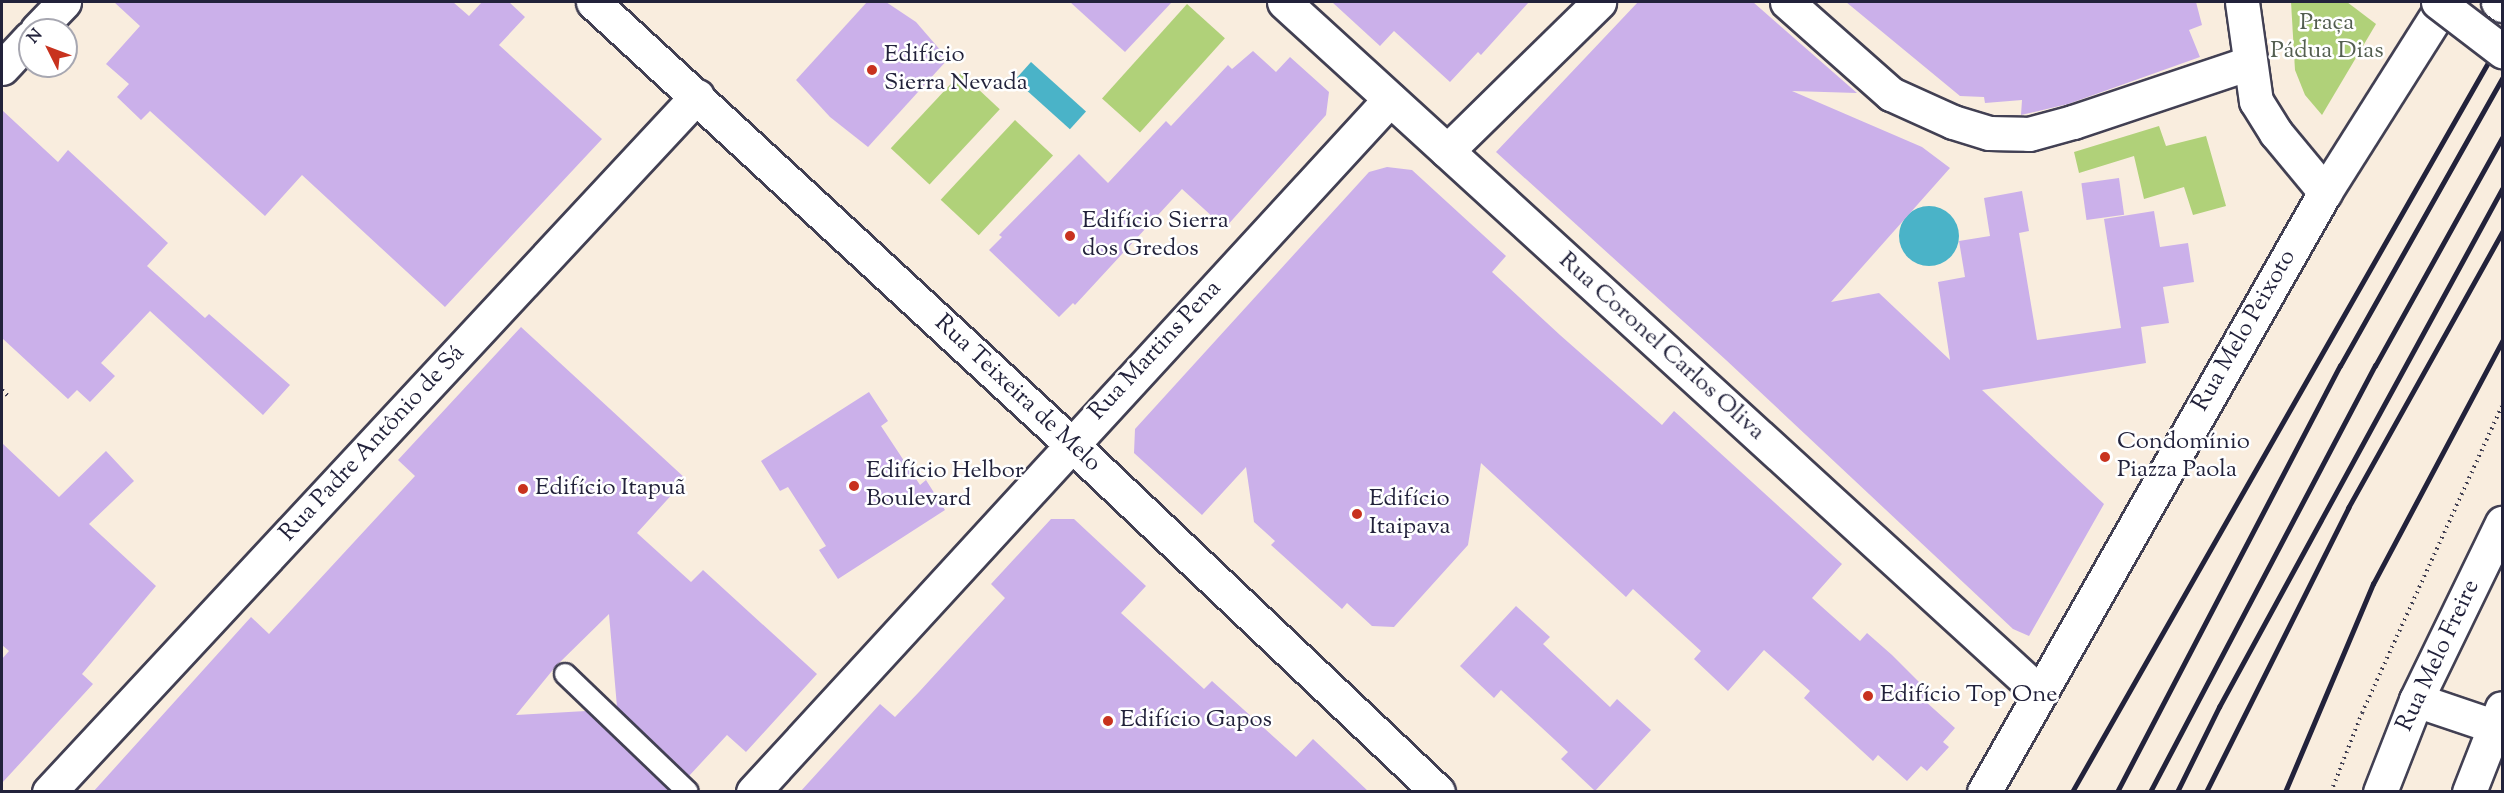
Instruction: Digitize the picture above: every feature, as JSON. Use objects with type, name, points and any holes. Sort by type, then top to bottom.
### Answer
[{"type":"main road","points":[[49,18],[64,2]]},
{"type":"main road","name":"Rua Teixeira de Melo","points":[[593,2],[1070,443],[1438,792]]},
{"type":"main road","name":"Rua Coronel Carlos Oliva","points":[[1284,2],[2038,691]]},
{"type":"main road","points":[[1447,151],[1599,2]]},
{"type":"main road","points":[[1786,2],[1891,94],[1953,122],[1989,133],[2029,134],[2073,122],[2250,63]]},
{"type":"main road","points":[[2242,2],[2256,101],[2276,133],[2325,192]]},
{"type":"main road","points":[[2438,2],[2502,51]]},
{"type":"main road","name":"Rua Melo Peixoto","points":[[1984,792],[2038,691],[2325,192],[2445,2]]},
{"type":"main road","points":[[2498,2],[2502,5]]},
{"type":"main road","points":[[2,68],[18,51]]},
{"type":"main road","name":"Rua Padre Antônio de Sá","points":[[49,792],[697,96]]},
{"type":"main road","name":"Rua Martins Pena","points":[[753,792],[1070,443],[1390,99]]},
{"type":"main road","name":"Rua Melo Freire","points":[[2380,792],[2416,700],[2502,523]]},
{"type":"main road","points":[[2416,700],[2500,721],[2469,792]]},
{"type":"lane","points":[[565,674],[688,792]]},
{"type":"path","points":[[2,390],[10,398]]},
{"type":"path","points":[[2331,792],[2371,694],[2502,406]]},
{"type":"green space","name":"Praça Pádua Dias","points":[[2291,2],[2347,2],[2376,24],[2322,115],[2305,95],[2295,70]]},
{"type":"green space","points":[[1187,4],[1225,38],[1140,133],[1102,98]]},
{"type":"green space","points":[[961,73],[1000,109],[930,184],[891,148]]},
{"type":"green space","points":[[1015,120],[1053,155],[979,235],[941,200]]},
{"type":"green space","points":[[2159,126],[2166,146],[2206,136],[2226,206],[2193,215],[2184,187],[2144,199],[2134,156],[2079,173],[2074,152]]},
{"type":"water","points":[[1031,62],[1086,112],[1070,129],[1015,80]]},
{"type":"water","points":[[1929,206],[1946,211],[1954,219],[1959,236],[1954,253],[1946,261],[1929,266],[1912,261],[1904,253],[1899,236],[1904,219],[1912,211]]},
{"type":"building","points":[[114,2],[453,2],[469,16],[482,2],[509,2],[525,17],[499,45],[602,139],[445,307],[302,175],[265,216],[150,111],[141,120],[117,97],[129,84],[106,64],[140,26]]},
{"type":"building","name":"Edifício Sierra Nevada","points":[[867,2],[886,2],[916,22],[948,59],[868,147],[830,117],[796,80]]},
{"type":"building","points":[[1070,2],[1172,2],[1125,52]]},
{"type":"building","points":[[1332,2],[1529,2],[1481,55],[1478,52],[1450,82],[1394,31],[1380,46]]},
{"type":"building","points":[[1638,2],[1753,2],[1857,93],[1792,91],[1922,147],[1950,168],[1831,302],[1879,293],[1950,360],[1938,282],[1965,277],[1959,241],[1990,236],[1984,198],[2022,191],[2029,231],[2019,233],[2037,340],[2121,328],[2104,219],[2154,211],[2160,247],[2188,243],[2194,282],[2163,287],[2169,323],[2141,327],[2146,363],[1982,390],[2104,504],[2029,636],[2013,629],[1726,360],[1496,152]]},
{"type":"building","points":[[1846,2],[2196,2],[2202,25],[2189,30],[2200,57],[2068,104],[2021,115],[2022,100],[1985,103],[1984,97],[1960,96]]},
{"type":"building","points":[[1253,51],[1276,72],[1290,57],[1329,92],[1326,115],[1225,228],[1182,189],[1075,305],[1073,303],[1059,317],[989,250],[1002,237],[999,235],[1079,154],[1108,183],[1166,121],[1171,126],[1228,65],[1232,69]]},
{"type":"building","points":[[2,110],[58,162],[68,150],[168,243],[147,266],[205,318],[209,314],[290,385],[263,415],[150,311],[101,363],[115,376],[90,402],[77,390],[68,399],[2,338]]},
{"type":"building","points":[[1387,167],[1412,170],[1506,256],[1492,272],[1560,335],[1662,425],[1674,411],[1842,564],[1812,598],[1860,641],[1867,633],[1892,655],[1931,694],[1925,701],[1955,728],[1943,742],[1949,747],[1927,771],[1921,766],[1907,781],[1878,755],[1873,761],[1804,698],[1810,691],[1764,650],[1728,691],[1694,659],[1701,651],[1633,589],[1626,597],[1481,463],[1468,545],[1394,627],[1372,626],[1347,603],[1342,609],[1271,545],[1275,541],[1254,522],[1246,467],[1202,515],[1134,453],[1135,429],[1369,172]]},
{"type":"building","points":[[2119,178],[2124,215],[2087,220],[2081,183]]},
{"type":"building","points":[[521,327],[686,479],[637,533],[691,582],[703,570],[817,674],[746,752],[727,735],[689,776],[617,707],[609,614],[556,666],[516,715],[586,711],[670,792],[93,792],[251,617],[269,634],[415,476],[398,460]]},
{"type":"building","name":"Edifício Helbor Boulevard","points":[[869,392],[888,421],[881,426],[920,485],[926,480],[945,510],[838,579],[819,550],[826,546],[788,487],[780,491],[761,461]]},
{"type":"building","points":[[2,443],[59,497],[106,451],[134,481],[89,524],[156,586],[82,674],[93,684],[2,783],[2,659],[9,651],[2,645]]},
{"type":"building","points":[[1051,519],[1074,519],[1146,586],[1121,613],[1204,689],[1212,681],[1296,757],[1313,739],[1369,792],[800,792],[880,704],[895,717],[919,692],[1005,598],[991,584]]},
{"type":"building","points":[[1516,606],[1550,637],[1543,644],[1610,707],[1617,699],[1651,730],[1595,791],[1561,759],[1568,752],[1501,690],[1494,698],[1460,666]]},
{"type":"railway","points":[[2072,792],[2502,38]]},
{"type":"railway","points":[[2117,792],[2340,366],[2502,79]]},
{"type":"railway","points":[[2150,792],[2375,366],[2502,138]]},
{"type":"railway","points":[[2177,792],[2219,707],[2502,189]]},
{"type":"railway","points":[[2206,792],[2348,508],[2502,232]]},
{"type":"railway","points":[[2285,792],[2373,584],[2502,341]]},
{"type":"place","name":"Edifício Sierra Nevada","points":[[872,70]]},
{"type":"place","name":"Edifício Sierra dos Gredos","points":[[1070,236]]},
{"type":"place","name":"Condomínio Piazza Paola","points":[[2105,457]]},
{"type":"place","name":"Edifício Helbor Boulevard","points":[[854,486]]},
{"type":"place","name":"Edifício Itapuã","points":[[523,489]]},
{"type":"place","name":"Edifício Itaipava","points":[[1357,514]]},
{"type":"place","name":"Edifício Top One","points":[[1868,696]]},
{"type":"place","name":"Edifício Gapos","points":[[1108,721]]}]
